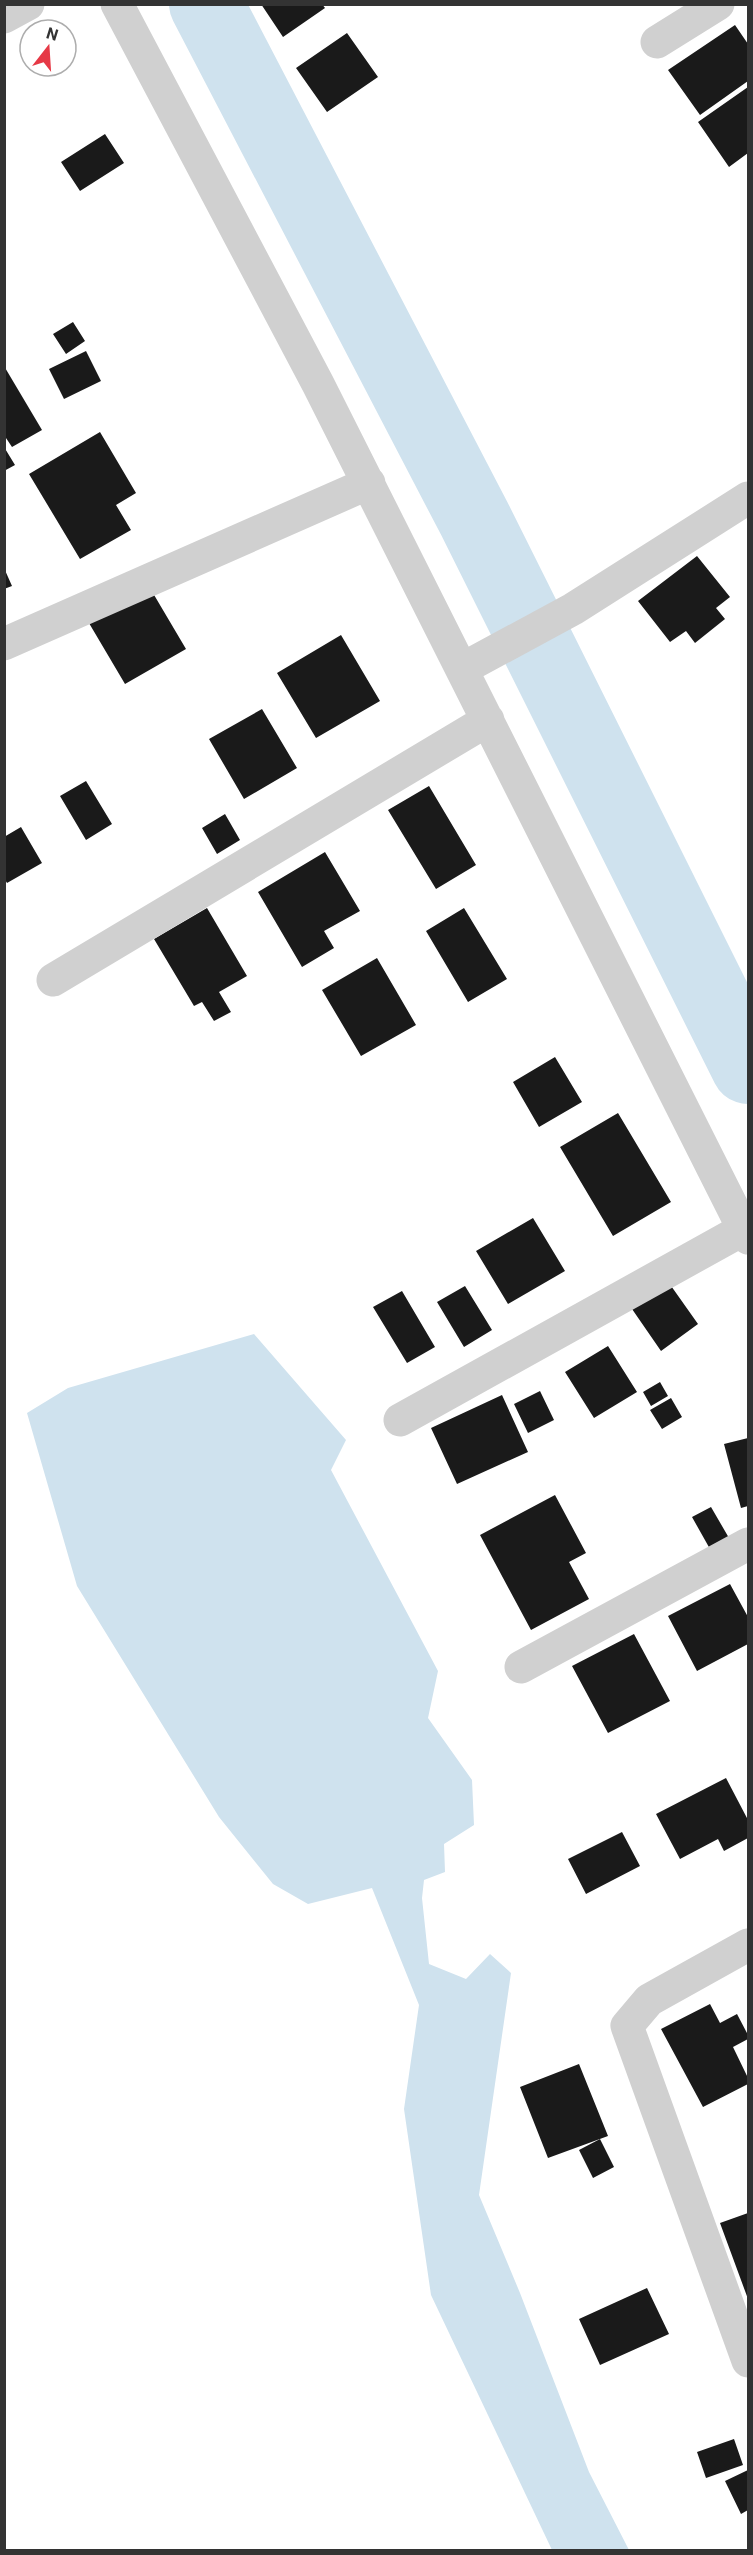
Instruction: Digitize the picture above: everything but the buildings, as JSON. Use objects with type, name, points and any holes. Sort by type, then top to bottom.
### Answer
[{"type":"street","points":[[4,17],[28,4]]},
{"type":"street","points":[[117,4],[369,483],[746,1234],[400,1420]]},
{"type":"street","points":[[657,42],[718,4]]},
{"type":"street","points":[[4,644],[369,483]]},
{"type":"street","points":[[462,669],[573,609],[748,498]]},
{"type":"street","points":[[53,980],[488,720]]},
{"type":"street","points":[[521,1666],[748,1544]]},
{"type":"street","points":[[748,1945],[649,2000],[627,2026],[748,2361]]},
{"type":"water","points":[[254,1334],[346,1440],[331,1470],[438,1671],[428,1718],[472,1780],[474,1825],[444,1844],[445,1872],[424,1880],[422,1898],[429,1964],[466,1979],[490,1954],[511,1973],[479,2195],[520,2293],[589,2472],[629,2550],[552,2550],[431,2295],[404,2109],[419,2005],[372,1888],[308,1904],[273,1884],[219,1817],[77,1586],[27,1413],[68,1388]]},
{"type":"waterway","points":[[206,4],[474,518],[748,1067]]}]
